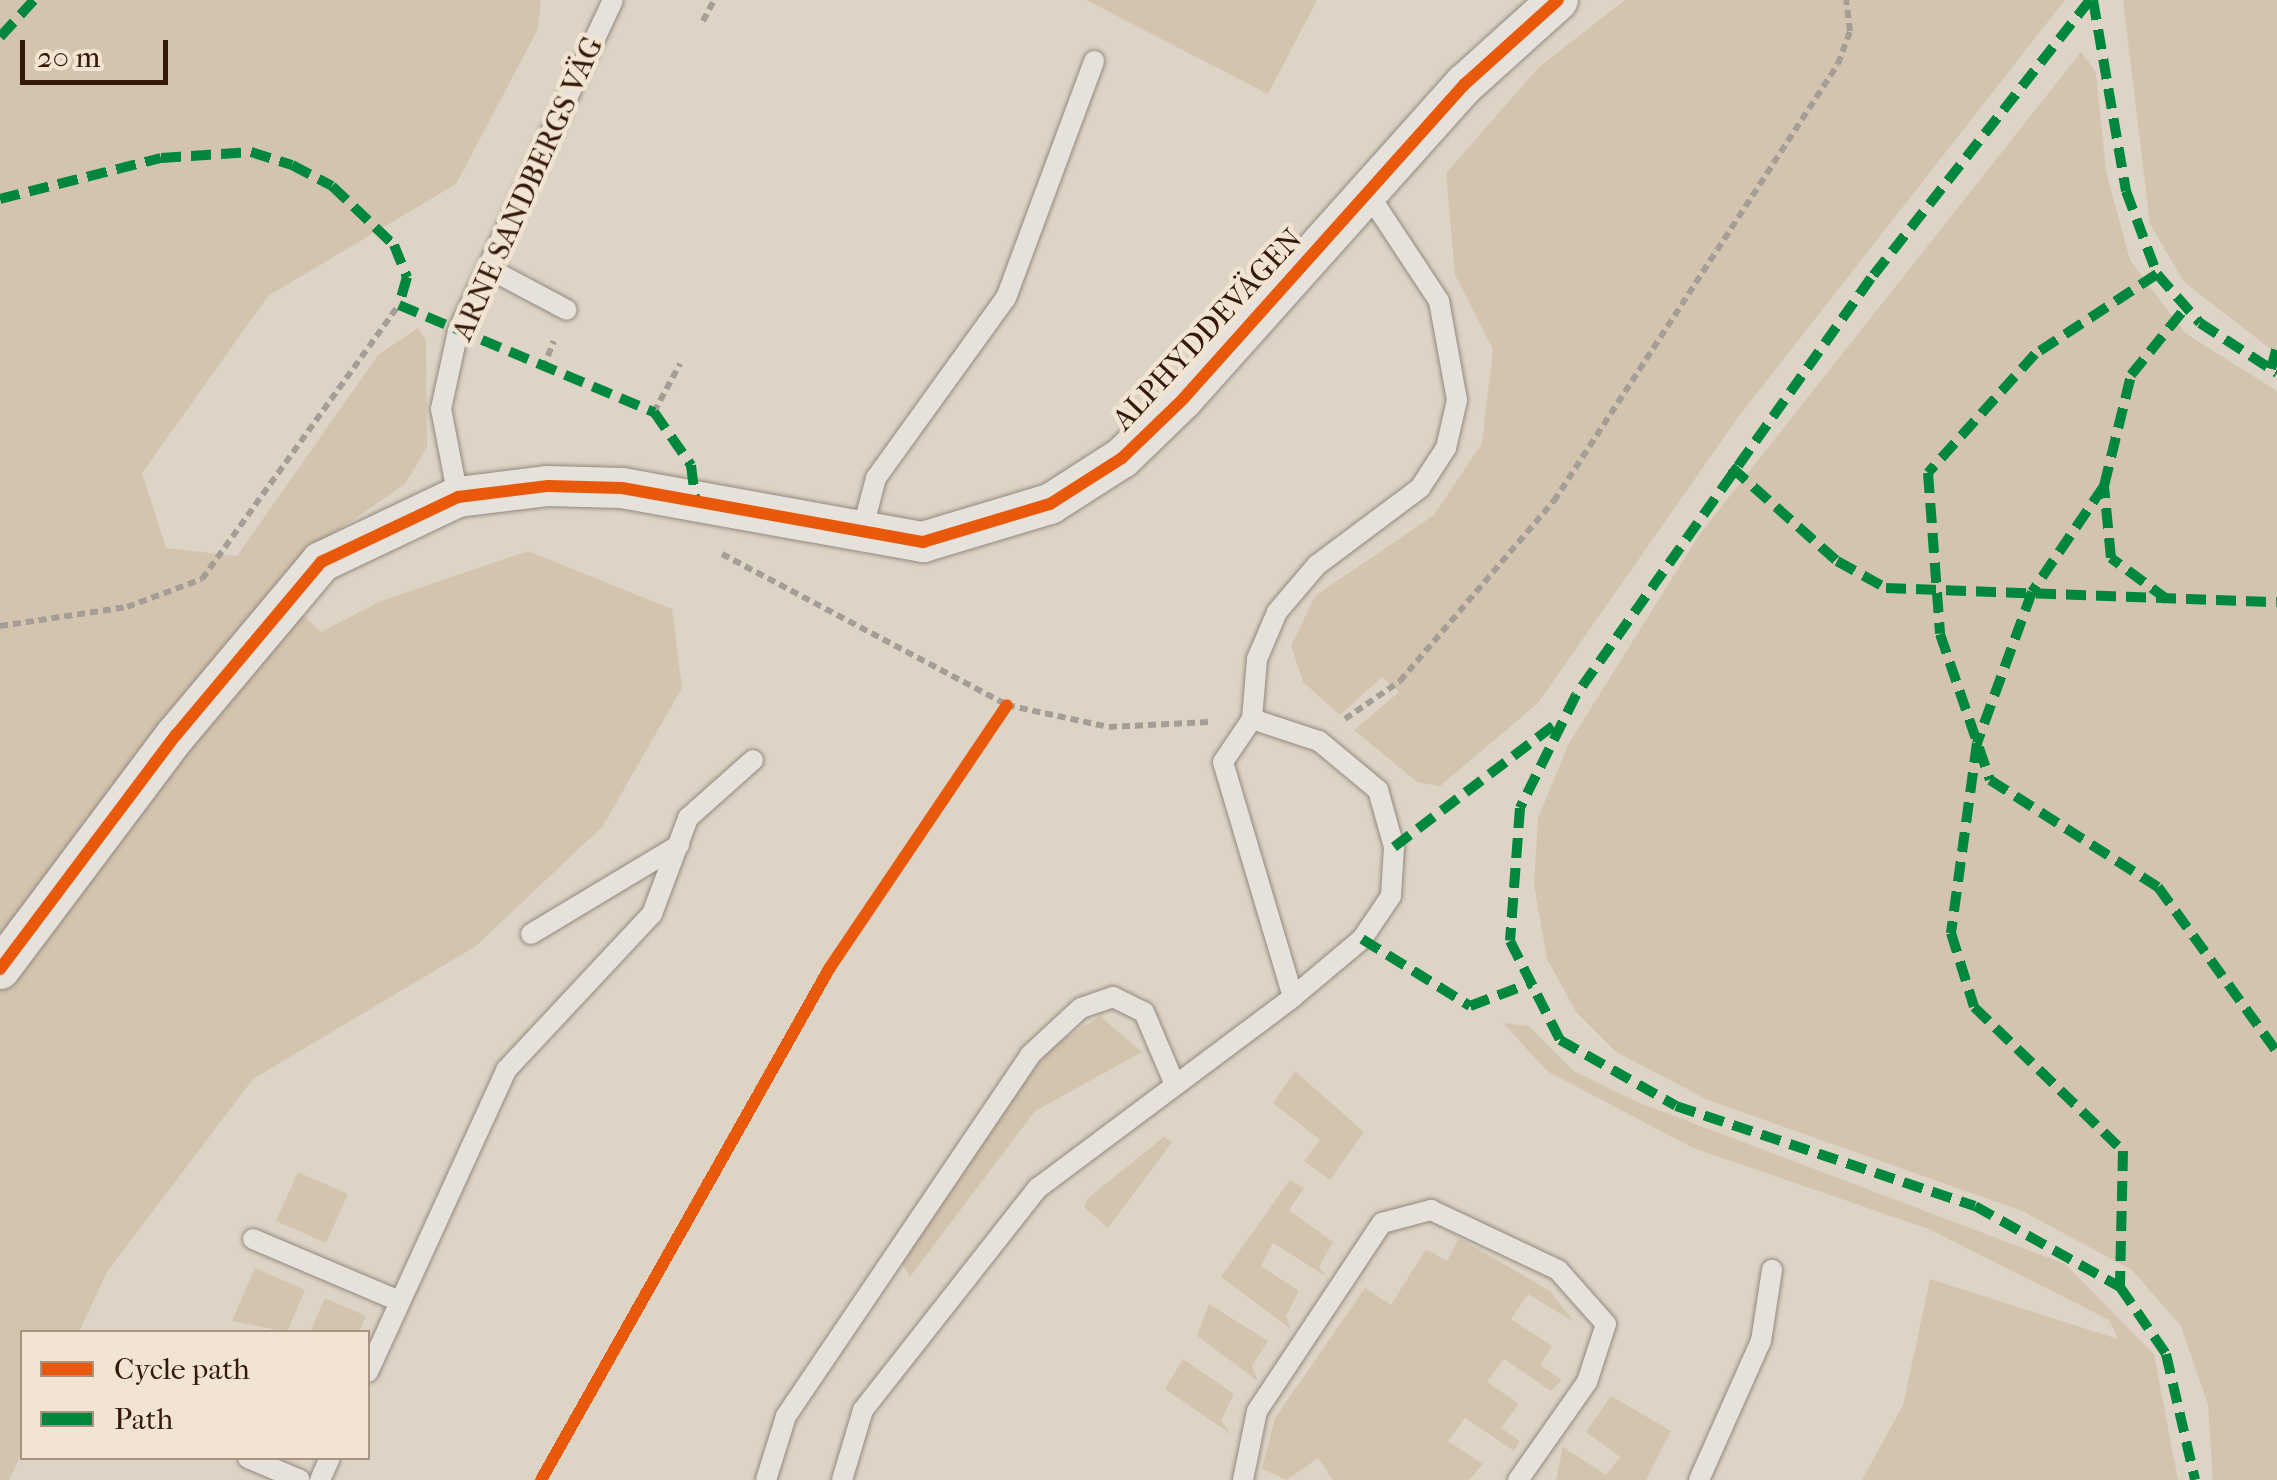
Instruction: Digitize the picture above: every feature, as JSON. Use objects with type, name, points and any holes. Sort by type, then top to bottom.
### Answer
[{"type":"street","name":"ALPHYDDEVÄGEN","points":[[458,496],[622,488],[860,537],[923,542],[1002,525],[1122,458],[1369,195],[1465,84],[1558,0]]},
{"type":"street","points":[[0,969],[176,735],[321,562],[458,496]]},
{"type":"lane","name":"ARNE SANDBERGS VÄG","points":[[458,496],[441,409],[458,331],[613,0]]},
{"type":"lane","points":[[860,537],[876,478],[1006,298],[1094,61]]},
{"type":"lane","points":[[1293,997],[1223,762],[1252,719],[1258,660],[1276,612],[1317,565],[1420,488],[1446,448],[1457,400],[1439,301],[1369,195]]},
{"type":"lane","points":[[488,268],[567,310]]},
{"type":"lane","points":[[842,1480],[863,1410],[946,1295],[1038,1188],[1173,1080],[1293,997],[1362,938],[1390,896],[1394,847],[1378,790],[1318,741],[1252,719]]},
{"type":"lane","points":[[370,1367],[506,1070],[652,914],[688,818],[753,760]]},
{"type":"lane","points":[[531,934],[678,845]]},
{"type":"lane","points":[[766,1480],[786,1416],[1030,1055],[1081,1008],[1113,997],[1144,1012],[1173,1080]]},
{"type":"lane","points":[[1243,1480],[1257,1411],[1382,1224],[1431,1210],[1558,1270],[1606,1324],[1587,1382],[1518,1480]]},
{"type":"lane","points":[[253,1239],[399,1301]]},
{"type":"lane","points":[[1699,1480],[1761,1341],[1772,1270]]},
{"type":"lane","points":[[253,1460],[300,1480]]},
{"type":"path","points":[[704,21],[714,0]]},
{"type":"path","points":[[1338,724],[1400,681],[1554,501],[1838,64],[1850,31],[1846,0]]},
{"type":"path","points":[[0,626],[127,606],[202,579],[399,306]]},
{"type":"path","points":[[654,412],[680,364]]},
{"type":"path","points":[[696,503],[696,541],[1007,705],[1109,728],[1252,719]]},
{"type":"shaded area","points":[[0,0],[541,0],[538,29],[456,184],[268,296],[142,473],[166,548],[237,556],[378,355],[418,328],[426,341],[427,447],[405,484],[311,549],[274,589],[321,632],[381,601],[528,551],[672,609],[682,688],[603,826],[476,946],[253,1079],[107,1272],[80,1330],[20,1330],[20,1456],[9,1480],[0,1480]]},
{"type":"shaded area","points":[[1086,0],[1317,0],[1268,94]]},
{"type":"shaded area","points":[[1625,0],[2065,0],[1739,416],[1538,703],[1440,786],[1417,782],[1354,730],[1399,692],[1382,677],[1340,715],[1303,682],[1291,646],[1315,596],[1434,515],[1482,443],[1493,349],[1455,275],[1446,173],[1539,67]]},
{"type":"shaded area","points":[[2123,0],[2277,0],[2277,354],[2184,282],[2150,224]]},
{"type":"shaded area","points":[[2081,52],[2096,72],[2106,171],[2130,260],[2185,333],[2277,391],[2277,1480],[2213,1480],[2208,1405],[2181,1326],[2132,1270],[2022,1211],[1708,1100],[1616,1052],[1576,1012],[1547,959],[1534,885],[1538,818],[1569,743],[1699,535]]},
{"type":"shaded area","points":[[1100,1016],[1142,1052],[1035,1111],[910,1277],[899,1258],[1011,1098],[1053,1046]]},
{"type":"shaded area","points":[[1503,1023],[1529,1026],[1574,1071],[1635,1101],[2065,1264],[2154,1354],[2178,1480],[1862,1480],[1903,1405],[1930,1279],[2118,1339],[2109,1320],[1929,1229],[1693,1148],[1547,1071]]},
{"type":"shaded area","points":[[1295,1071],[1364,1132],[1330,1180],[1304,1161],[1320,1140],[1273,1103]]},
{"type":"shaded area","points":[[1164,1137],[1172,1142],[1108,1228],[1084,1207],[1088,1198]]},
{"type":"shaded area","points":[[298,1172],[348,1194],[326,1243],[276,1221]]},
{"type":"shaded area","points":[[1290,1180],[1304,1188],[1289,1210],[1333,1242],[1319,1267],[1327,1277],[1273,1243],[1261,1266],[1299,1291],[1286,1316],[1291,1329],[1221,1277]]},
{"type":"shaded area","points":[[1459,1238],[1550,1291],[1574,1322],[1528,1294],[1511,1319],[1552,1346],[1540,1365],[1562,1380],[1551,1391],[1504,1359],[1487,1382],[1519,1404],[1501,1428],[1520,1441],[1514,1451],[1465,1418],[1448,1441],[1483,1464],[1469,1480],[1333,1480],[1318,1458],[1287,1480],[1262,1469],[1275,1418],[1365,1288],[1391,1305],[1426,1249],[1447,1261]]},
{"type":"shaded area","points":[[255,1268],[305,1290],[288,1330],[232,1321]]},
{"type":"shaded area","points":[[325,1298],[366,1316],[360,1330],[311,1330]]},
{"type":"shaded area","points":[[1209,1304],[1268,1341],[1252,1366],[1258,1381],[1197,1336]]},
{"type":"shaded area","points":[[1183,1359],[1234,1394],[1221,1421],[1232,1435],[1165,1389]]},
{"type":"shaded area","points":[[1611,1396],[1671,1431],[1646,1480],[1556,1480],[1563,1447],[1606,1475],[1620,1457],[1586,1432]]},
{"type":"marked path","points":[[0,37],[34,0]]},
{"type":"marked path","points":[[2090,0],[1871,278],[1576,695],[1520,808],[1510,941],[1560,1040],[1676,1106],[1975,1206],[2120,1287],[2166,1354],[2195,1480]]},
{"type":"marked path","points":[[2093,0],[2126,191],[2157,274],[2200,323],[2277,373]]},
{"type":"marked path","points":[[0,199],[161,158],[251,152],[292,165],[332,186],[394,245],[407,277],[399,305],[654,412],[691,465],[696,503]]},
{"type":"marked path","points":[[2157,274],[2035,354],[1928,473],[1940,634],[1990,780],[2158,887],[2277,1052]]},
{"type":"marked path","points":[[2168,600],[2111,558],[2104,486],[2131,375],[2186,307]]},
{"type":"marked path","points":[[2271,369],[2277,347]]},
{"type":"marked path","points":[[1731,467],[1837,561],[1886,588],[2277,602]]},
{"type":"marked path","points":[[2104,486],[2032,592],[1977,743],[1951,933],[1974,1007],[2123,1151],[2120,1287]]},
{"type":"marked path","points":[[1394,847],[1561,720]]},
{"type":"marked path","points":[[1362,939],[1470,1006],[1531,983]]},
{"type":"cycle path","points":[[0,969],[176,735],[321,562],[458,497],[548,486],[622,488],[923,542],[1050,504],[1122,458],[1183,399],[1465,84],[1558,0]]},
{"type":"cycle path","points":[[541,1480],[829,969],[1007,705]]}]
